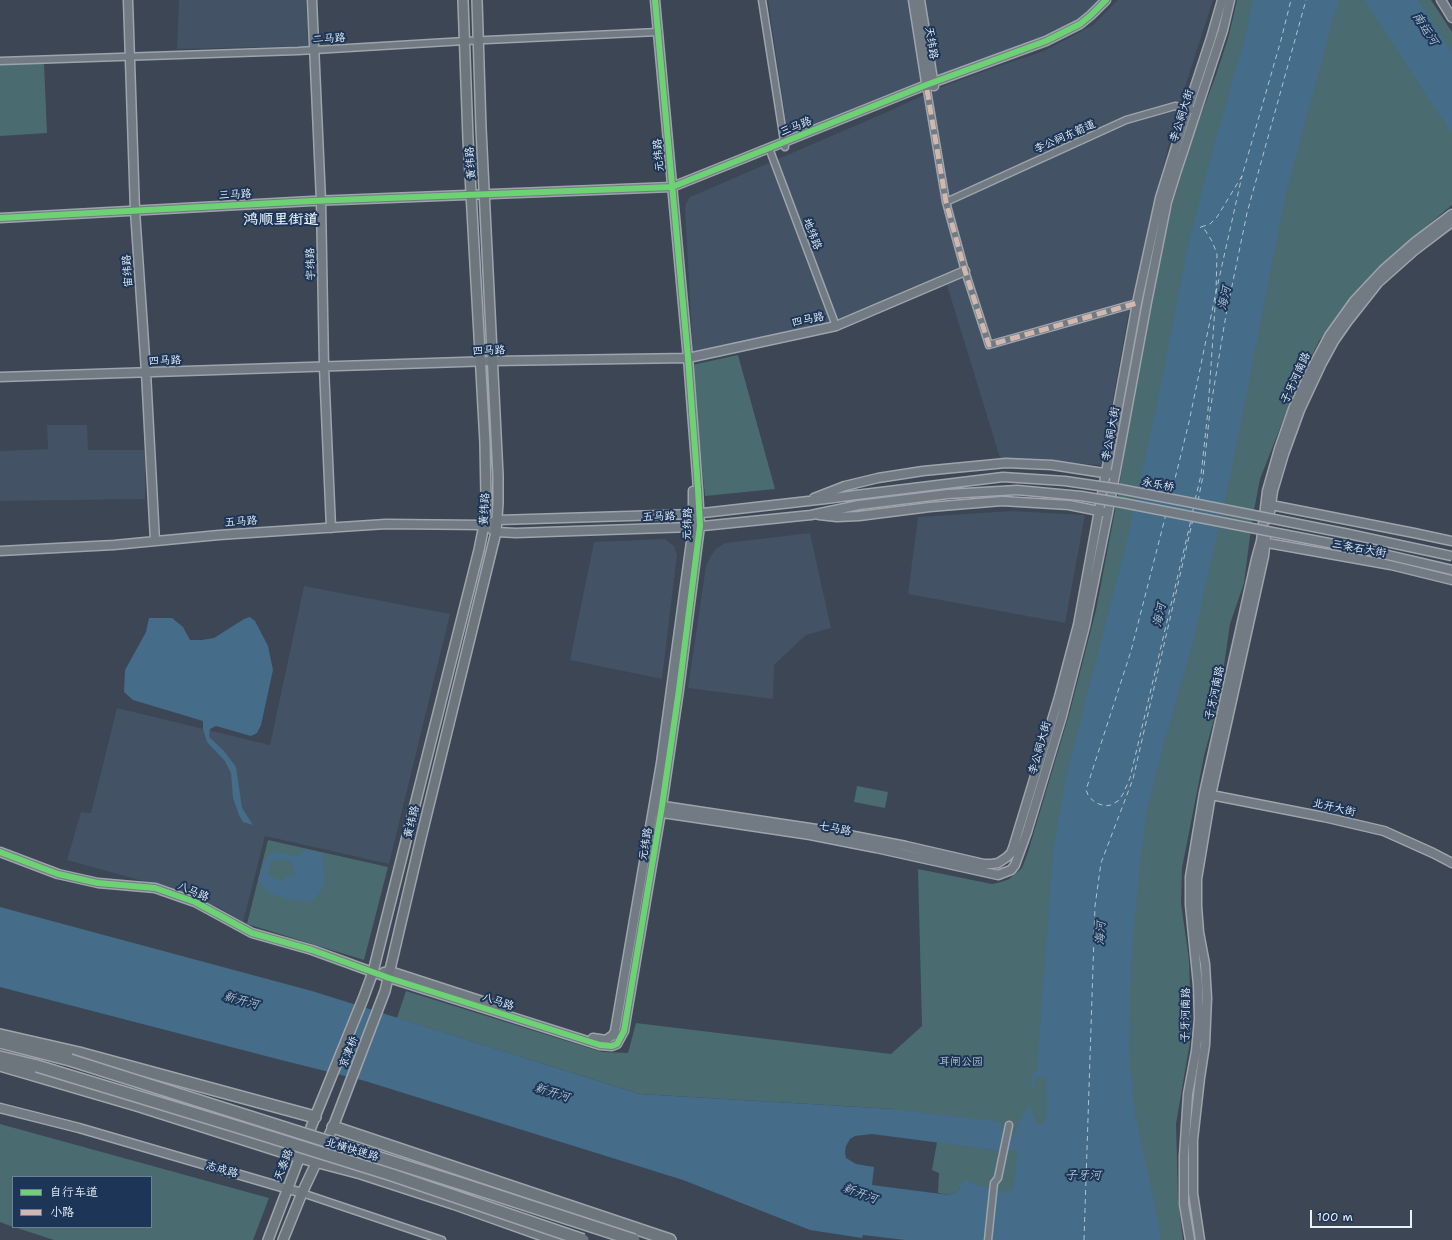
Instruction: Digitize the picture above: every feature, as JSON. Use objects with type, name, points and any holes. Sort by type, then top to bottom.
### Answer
[{"type":"highway","points":[[0,1035],[79,1053],[315,1117]]},
{"type":"highway","name":"北横快速路","points":[[0,1042],[70,1060],[634,1240]]},
{"type":"highway","name":"北横快速路","points":[[0,1057],[37,1066],[230,1124],[377,1171],[583,1240]]},
{"type":"highway","points":[[0,1065],[140,1106],[300,1157],[361,1173],[453,1203],[557,1240]]},
{"type":"highway","points":[[333,1127],[670,1240]]},
{"type":"main road","name":"黄纬路","points":[[364,1000],[373,972],[484,525],[486,497],[472,195],[468,140],[464,0]]},
{"type":"main road","name":"黄纬路","points":[[380,1006],[390,974],[420,842],[498,520],[498,475],[476,0]]},
{"type":"main road","name":"京津桥","points":[[323,1098],[364,1000]]},
{"type":"main road","name":"京津桥","points":[[333,1127],[380,1006]]},
{"type":"main road","name":"天泰路","points":[[268,1240],[323,1098]]},
{"type":"main road","points":[[283,1240],[302,1193],[333,1127]]},
{"type":"street","name":"宙纬路","points":[[128,0],[135,211],[146,372],[155,541]]},
{"type":"street","name":"宇纬路","points":[[312,0],[321,201],[324,367],[331,528]]},
{"type":"street","name":"元纬路","points":[[617,1044],[624,1031],[658,809],[697,514],[686,358],[669,187],[653,0]]},
{"type":"street","points":[[762,0],[784,145]]},
{"type":"street","name":"天纬路","points":[[913,0],[930,86]]},
{"type":"street","name":"天纬路","points":[[920,0],[930,86]]},
{"type":"street","name":"三马路","points":[[0,218],[321,201],[472,195],[485,196],[669,187],[784,145],[1052,38],[1080,24],[1092,15],[1106,0]]},
{"type":"street","name":"三马路","points":[[930,86],[1045,45],[1089,21],[1110,0]]},
{"type":"street","name":"李公祠大街","points":[[1011,870],[1019,858],[1027,832],[1071,683],[1085,626],[1108,513],[1161,228],[1222,0]]},
{"type":"street","name":"李公祠大街","points":[[1001,861],[1007,857],[1013,848],[1064,679],[1078,625],[1137,303],[1160,198],[1223,30],[1230,0]]},
{"type":"street","points":[[1441,0],[1452,18]]},
{"type":"street","name":"二马路","points":[[0,61],[314,50],[478,40],[656,32]]},
{"type":"street","points":[[930,86],[946,202],[965,271],[989,346],[1137,303]]},
{"type":"street","name":"李公祠东箭道","points":[[946,202],[1126,120],[1175,106],[1192,110]]},
{"type":"street","name":"地纬路","points":[[770,150],[836,326]]},
{"type":"street","name":"子牙河南路","points":[[1190,1240],[1184,1204],[1184,1156],[1188,1094],[1196,1051],[1199,1019],[1198,985],[1190,905],[1190,877],[1256,559],[1263,542],[1268,505],[1267,491],[1279,449],[1293,410],[1310,372],[1329,336],[1354,301],[1383,270],[1415,242],[1452,214]]},
{"type":"street","name":"子牙河南路","points":[[1268,505],[1300,410],[1334,341],[1378,283],[1414,251],[1452,222]]},
{"type":"street","name":"四马路","points":[[0,377],[480,362],[686,358],[836,326],[965,271]]},
{"type":"street","points":[[808,500],[845,486],[923,471],[1006,463],[1052,465],[1115,474]]},
{"type":"street","name":"永乐桥","points":[[856,494],[1003,477],[1065,481],[1120,489],[1198,504],[1452,556]]},
{"type":"street","name":"五马路","points":[[484,525],[496,532],[696,526],[811,515],[859,505],[948,494],[1017,490],[1073,495],[1123,503],[1367,551],[1452,570]]},
{"type":"street","name":"五马路","points":[[0,551],[386,524],[484,525],[498,520],[697,514],[856,494]]},
{"type":"street","points":[[811,515],[837,517],[859,516],[930,506],[1002,501],[1069,505],[1108,513]]},
{"type":"street","points":[[1268,505],[1452,541]]},
{"type":"street","name":"三条石大街","points":[[1263,542],[1391,566],[1452,580]]},
{"type":"street","name":"子牙河南路","points":[[1200,1240],[1193,1193],[1193,1140],[1205,1045],[1207,998],[1205,964],[1199,932],[1197,886],[1208,794]]},
{"type":"street","name":"北开大街","points":[[1208,794],[1324,817],[1384,831],[1433,853],[1452,864]]},
{"type":"street","name":"元纬路","points":[[610,1038],[615,1031],[658,809]]},
{"type":"street","name":"七马路","points":[[658,809],[823,830],[906,846],[984,864],[992,864],[1001,861]]},
{"type":"street","name":"七马路","points":[[658,809],[810,835],[998,875],[1011,870]]},
{"type":"street","name":"八马路","points":[[0,852],[58,874],[98,883],[155,888],[195,902],[252,932],[312,950],[373,972],[390,974],[602,1040],[610,1038]]},
{"type":"street","name":"八马路","points":[[390,974],[600,1045],[612,1046],[617,1044]]},
{"type":"street","name":"志成路","points":[[0,1108],[79,1128],[302,1193],[442,1240]]},
{"type":"street","points":[[988,1240],[994,1183],[998,1178],[1009,1127]]},
{"type":"shaded area","points":[[179,0],[306,0],[308,46],[177,49]]},
{"type":"shaded area","points":[[768,0],[1103,0],[1082,19],[1043,38],[931,78],[788,135]]},
{"type":"shaded area","points":[[1118,0],[1213,0],[1176,115],[1150,220],[1128,316],[1101,465],[1000,458],[946,282],[839,322],[693,353],[685,209],[686,203],[690,197],[939,88],[1044,51],[1093,25]]},
{"type":"shaded area","points":[[47,425],[87,425],[88,450],[145,450],[145,499],[0,501],[0,451],[48,449]]},
{"type":"shaded area","points":[[1012,511],[1085,515],[1065,623],[908,594],[918,517]]},
{"type":"shaded area","points":[[810,533],[831,628],[806,635],[774,665],[773,699],[688,688],[706,566],[716,549],[725,543]]},
{"type":"shaded area","points":[[665,539],[674,546],[677,555],[662,679],[570,660],[594,542]]},
{"type":"shaded area","points":[[304,586],[450,614],[389,864],[265,836],[243,922],[220,908],[175,890],[67,860],[81,812],[91,813],[117,708],[270,745]]},
{"type":"green space","name":"耳闸公园","points":[[1237,0],[1431,0],[1452,32],[1452,205],[1393,254],[1361,286],[1319,341],[1295,390],[1260,479],[1252,521],[1244,583],[1230,624],[1219,700],[1204,756],[1182,868],[1181,903],[1189,960],[1191,1024],[1190,1042],[1176,1124],[1178,1198],[1183,1240],[983,1240],[960,1188],[956,1192],[949,1195],[938,1193],[939,1173],[932,1170],[937,1142],[997,1150],[894,1109],[640,1094],[397,1018],[406,991],[602,1052],[628,1053],[636,1023],[891,1054],[922,1026],[918,869],[992,884],[1009,879],[1022,868],[1028,852],[1070,711],[1096,610],[1118,495],[1129,419],[1168,218],[1193,136],[1229,35]]},
{"type":"green space","points":[[44,63],[47,133],[0,136],[0,65]]},
{"type":"green space","points":[[738,355],[775,489],[705,496],[692,365]]},
{"type":"green space","points":[[857,786],[888,792],[885,808],[854,802]]},
{"type":"green space","points":[[268,840],[388,867],[364,960],[247,924]]},
{"type":"green space","points":[[0,1124],[269,1198],[253,1240],[54,1240],[17,1228],[152,1228],[152,1176],[12,1176],[12,1227],[0,1222]]},
{"type":"water","name":"子牙河","points":[[1253,0],[1340,0],[1336,8],[1286,193],[1231,474],[1193,642],[1147,810],[1132,954],[1129,1048],[1135,1113],[1158,1219],[1161,1240],[905,1240],[863,1235],[862,1238],[810,1230],[683,1180],[365,1081],[0,987],[0,907],[312,991],[640,1094],[894,1109],[1002,1122],[1001,1131],[1016,1133],[1018,1124],[1029,1106],[1031,1106],[1035,1123],[1044,1124],[1047,1113],[1046,1078],[1036,1077],[1034,1088],[1031,1087],[1032,1075],[1037,1070],[1053,853],[1066,777],[1125,548],[1157,404],[1188,246],[1210,159],[1245,37]],"holes":[[[872,1134],[1002,1151],[1018,1150],[1013,1189],[1007,1193],[964,1180],[960,1188],[956,1192],[949,1195],[872,1185],[874,1167],[856,1164],[846,1158],[845,1152],[846,1146],[850,1139],[855,1136]]]},
{"type":"water","name":"南运河","points":[[1364,0],[1418,0],[1452,53],[1452,134]]},
{"type":"water","points":[[250,617],[255,621],[268,646],[273,670],[261,725],[257,733],[251,736],[216,726],[210,729],[209,737],[224,751],[236,767],[242,808],[253,825],[243,822],[239,815],[233,798],[231,773],[225,761],[207,742],[203,729],[203,721],[133,700],[124,692],[125,670],[146,632],[149,618],[172,618],[183,627],[190,640],[202,640],[214,638],[244,619]]},
{"type":"water","points":[[306,849],[322,853],[325,879],[323,887],[317,897],[311,902],[290,900],[268,892],[258,880],[263,862],[275,851],[293,856],[299,855]],"holes":[[[285,860],[291,862],[296,873],[293,876],[288,876],[281,880],[273,878],[269,871],[271,862]]]},
{"type":"ferry route","points":[[1201,227],[1210,224],[1217,217],[1242,176],[1291,0]]},
{"type":"ferry route","points":[[1198,501],[1203,476],[1210,411],[1226,315],[1247,213],[1306,0]]},
{"type":"ferry route","points":[[1171,495],[1189,422],[1242,176]]},
{"type":"ferry route","points":[[1195,500],[1201,475],[1208,410],[1217,254],[1212,241],[1205,230],[1200,227]]},
{"type":"ferry route","points":[[1192,513],[1194,507]]},
{"type":"ferry route","points":[[1166,514],[1131,651],[1086,790],[1089,797],[1096,803],[1105,806],[1111,805],[1118,801],[1130,778],[1191,520]]},
{"type":"ferry route","points":[[1084,1240],[1095,906],[1101,863],[1133,779],[1193,519]]},
{"type":"marked path","points":[[927,90],[946,202],[965,271],[989,345],[1137,303]]},
{"type":"cycle path","points":[[0,852],[58,874],[98,883],[155,888],[195,902],[252,933],[312,950],[389,978],[600,1045],[612,1046],[617,1044],[624,1031],[662,806],[679,690],[700,526],[688,358],[655,0]]},
{"type":"cycle path","points":[[0,218],[312,201],[672,187],[926,85],[1046,41],[1080,24],[1106,0]]},
{"type":"district","name":"鸿顺里街道","points":[[281,220]]},
{"type":"water label","name":"海河","points":[[1225,298]]},
{"type":"water label","name":"海河","points":[[1160,615]]},
{"type":"water label","name":"海河","points":[[1101,933]]},
{"type":"water label","name":"新开河","points":[[241,1001]]},
{"type":"water label","name":"新开河","points":[[552,1093]]},
{"type":"water label","name":"新开河","points":[[860,1194]]}]
